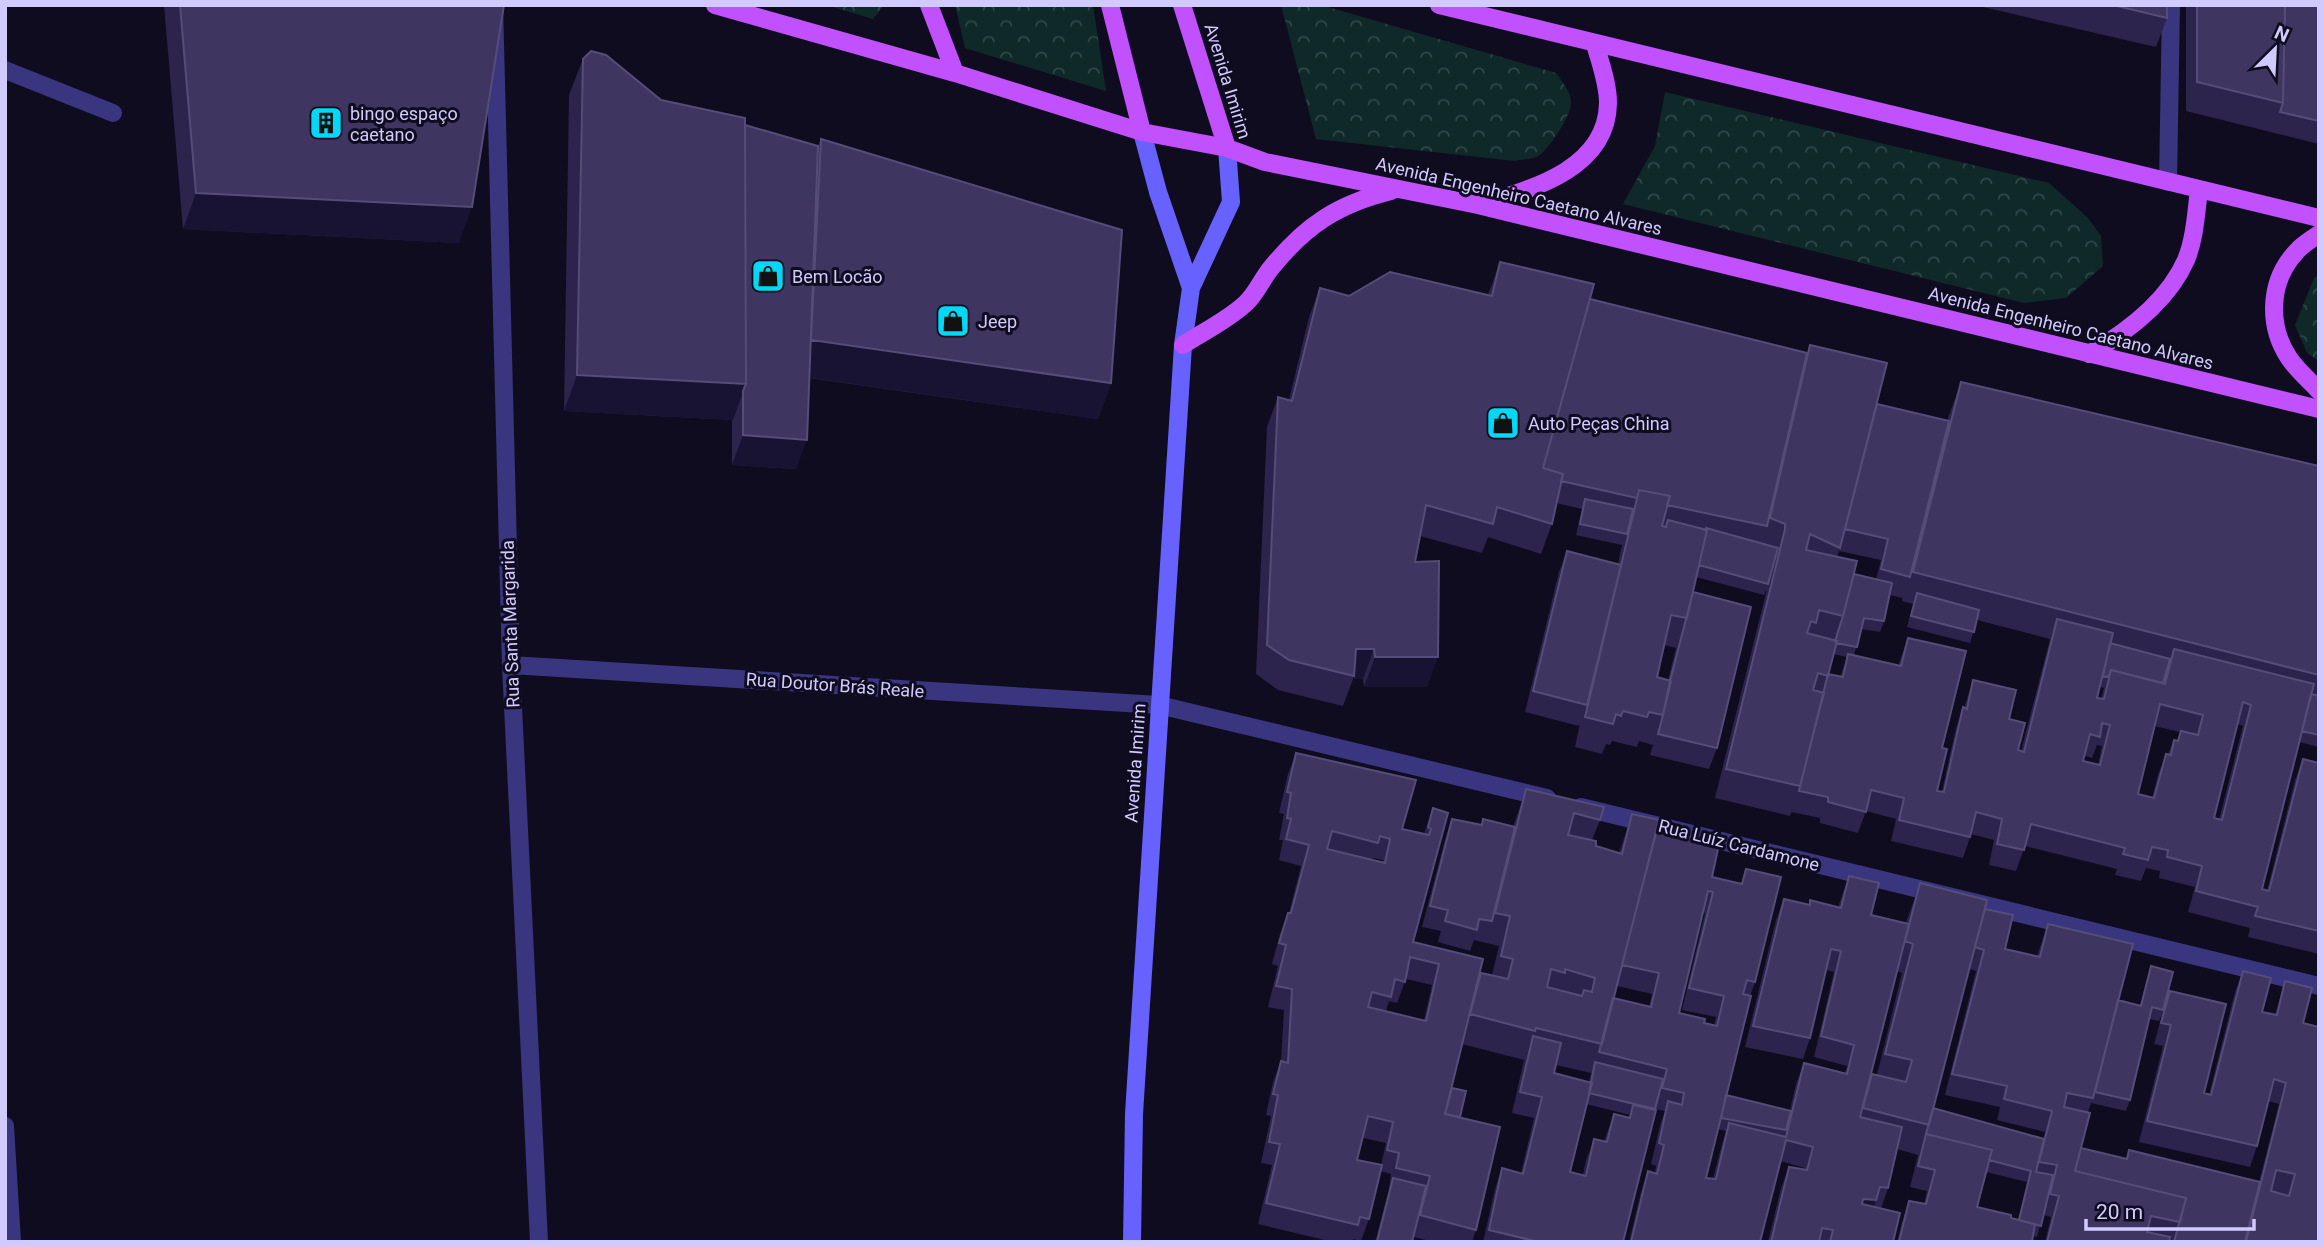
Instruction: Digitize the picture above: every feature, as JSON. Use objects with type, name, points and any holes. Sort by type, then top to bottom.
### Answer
[{"type":"main road","name":"Avenida Engenheiro Caetano Alvares","points":[[715,5],[955,73],[1142,132],[1227,148],[1265,162],[1478,205],[2319,409]]},
{"type":"main road","points":[[929,5],[955,73]]},
{"type":"main road","name":"Avenida Imirim","points":[[1110,5],[1158,192],[1191,288]]},
{"type":"main road","name":"Avenida Imirim","points":[[1132,1242],[1133,1114],[1183,345],[1191,288],[1231,202],[1227,148],[1182,5]]},
{"type":"main road","points":[[1438,5],[2319,218]]},
{"type":"main road","points":[[1478,205],[1545,184],[1566,173],[1594,146],[1603,128],[1608,104],[1595,44]]},
{"type":"main road","points":[[1183,345],[1247,303],[1269,270],[1299,237],[1332,212],[1360,199],[1398,189]]},
{"type":"main road","points":[[2089,354],[2134,323],[2155,305],[2174,282],[2192,238],[2199,190]]},
{"type":"main road","points":[[2319,234],[2298,250],[2284,267],[2275,292],[2273,319],[2278,338],[2290,359],[2319,391]]},
{"type":"street","name":"Rua Santa Margarida","points":[[494,5],[511,665],[539,1242]]},
{"type":"street","points":[[2168,182],[2171,5]]},
{"type":"street","points":[[5,70],[113,113]]},
{"type":"street","name":"Rua Doutor Brás Reale","points":[[511,665],[1159,705]]},
{"type":"street","name":"Rua Luíz Cardamone","points":[[1159,705],[2319,986]]},
{"type":"street","points":[[5,1126],[12,1242]]},
{"type":"green space","points":[[826,5],[884,5],[873,19]]},
{"type":"green space","points":[[955,5],[1093,5],[1106,91],[965,48]]},
{"type":"green space","points":[[1281,5],[1321,5],[1556,73],[1571,98],[1565,122],[1541,154],[1515,161],[1316,139]]},
{"type":"green space","points":[[1665,92],[2049,183],[2088,218],[2101,236],[2103,266],[2066,298],[2024,303],[1623,204],[1655,146]]},
{"type":"green space","points":[[2319,275],[2319,361],[2307,353],[2295,325],[2314,278]]},
{"type":"building","name":"bingo espaço caetano","points":[[180,5],[504,5],[472,207],[196,193]]},
{"type":"building","points":[[2113,5],[2167,5],[2167,18]]},
{"type":"building","points":[[2197,5],[2285,5],[2283,103],[2197,82]]},
{"type":"building","points":[[2285,5],[2319,5],[2319,121],[2280,112],[2283,103]]},
{"type":"building","points":[[591,51],[606,55],[661,100],[745,118],[746,384],[577,375],[583,59]]},
{"type":"building","name":"Bem Locão","points":[[745,125],[818,146],[807,440],[743,435],[743,391],[746,384]]},
{"type":"building","name":"Jeep","points":[[821,139],[1122,230],[1111,383],[811,340]]},
{"type":"building","points":[[1500,262],[1594,284],[1543,468],[1563,474],[1552,524],[1497,507],[1493,524],[1426,505],[1415,562],[1439,561],[1438,657],[1375,657],[1374,649],[1356,649],[1354,676],[1289,660],[1267,645],[1278,397],[1292,401],[1320,288],[1349,296],[1390,272],[1492,296]]},
{"type":"building","points":[[1590,299],[1807,353],[1767,526],[1667,505],[1670,496],[1639,490],[1637,498],[1561,481],[1563,474],[1543,468]]},
{"type":"building","points":[[1810,345],[1887,363],[1840,548],[1810,534],[1806,550],[1857,561],[1843,616],[1819,610],[1816,623],[1811,621],[1807,633],[1837,641],[1828,676],[1818,673],[1813,690],[1824,693],[1800,786],[1726,769],[1785,529],[1785,524],[1770,518]]},
{"type":"building","points":[[1961,382],[2319,466],[2319,675],[1913,572]]},
{"type":"building","points":[[1877,404],[1949,421],[1910,577],[1881,569],[1888,539],[1845,529]]},
{"type":"building","points":[[1639,490],[1670,496],[1662,526],[1666,527],[1668,520],[1707,530],[1687,618],[1671,615],[1657,677],[1671,681],[1663,715],[1649,712],[1647,717],[1623,711],[1621,716],[1616,714],[1613,724],[1585,717]]},
{"type":"building","points":[[1585,499],[1633,509],[1627,534],[1580,524]]},
{"type":"building","points":[[1706,528],[1778,548],[1768,584],[1699,565]]},
{"type":"building","points":[[1567,551],[1621,565],[1587,705],[1533,691]]},
{"type":"building","points":[[1854,574],[1892,583],[1884,621],[1864,618],[1857,647],[1835,641]]},
{"type":"building","points":[[1693,592],[1751,607],[1717,748],[1658,734]]},
{"type":"building","points":[[1917,593],[1979,610],[1974,632],[1911,616]]},
{"type":"building","points":[[2057,619],[2113,633],[2097,698],[2104,699],[2111,670],[2165,684],[2174,649],[2314,684],[2262,889],[2269,891],[2303,759],[2319,763],[2319,931],[2255,916],[2258,907],[2196,891],[2202,866],[2167,857],[2168,850],[2152,847],[2148,860],[2123,854],[2125,848],[2031,824],[2024,850],[1997,844],[2002,819],[1976,812],[1970,837],[1899,820],[1904,798],[1871,790],[1866,812],[1828,802],[1828,797],[1799,791],[1828,674],[1843,677],[1848,654],[1901,666],[1908,638],[1966,651],[1942,748],[1947,749],[1937,791],[1944,792],[1963,707],[1967,709],[1973,680],[2016,690],[2009,719],[2025,723],[2018,750],[2024,752]],"holes":[[[2243,702],[2251,705],[2222,820],[2214,818]],[[2160,704],[2203,715],[2198,735],[2181,731],[2178,741],[2174,740],[2171,755],[2166,754],[2154,798],[2138,794]],[[2102,723],[2110,725],[2100,765],[2083,761],[2090,734],[2100,737]]]},
{"type":"building","points":[[2110,643],[2170,659],[2163,683],[2111,670],[2108,677],[2103,676]]},
{"type":"building","points":[[2311,694],[2319,696],[2319,735],[2302,731]]},
{"type":"building","points":[[1296,753],[1416,780],[1402,829],[1429,835],[1431,829],[1428,827],[1433,808],[1448,813],[1413,942],[1483,959],[1445,1114],[1500,1127],[1476,1230],[1420,1215],[1430,1176],[1396,1168],[1399,1153],[1387,1150],[1393,1122],[1368,1116],[1357,1160],[1382,1165],[1369,1219],[1360,1217],[1358,1225],[1266,1203],[1280,1144],[1269,1142],[1278,1095],[1273,1094],[1281,1061],[1288,1063],[1292,989],[1276,986],[1286,945],[1279,943],[1288,913],[1291,913],[1309,845],[1286,839],[1291,819],[1287,818],[1291,793],[1287,792]],"holes":[[[1332,831],[1378,843],[1380,836],[1390,839],[1385,863],[1327,849]],[[1410,957],[1439,964],[1426,1021],[1368,1007],[1372,992],[1391,997],[1395,979],[1405,982]]]},
{"type":"building","points":[[1526,789],[1604,807],[1600,820],[1574,813],[1568,835],[1596,841],[1596,846],[1622,854],[1632,814],[1659,820],[1602,1044],[1536,1028],[1535,1031],[1470,1014],[1481,973],[1508,979],[1513,959],[1501,956],[1510,916],[1495,913]],"holes":[[[1551,969],[1565,973],[1565,969],[1595,978],[1592,992],[1584,990],[1582,996],[1547,987]]]},
{"type":"building","points":[[1452,819],[1482,825],[1483,819],[1515,827],[1492,921],[1479,919],[1477,930],[1445,921],[1448,910],[1430,906]]},
{"type":"building","points":[[1657,829],[1719,844],[1712,877],[1742,884],[1746,869],[1781,877],[1755,982],[1747,980],[1743,994],[1751,996],[1706,1178],[1716,1179],[1729,1123],[1786,1137],[1804,1063],[1847,1074],[1854,1045],[1821,1036],[1841,951],[1831,949],[1810,1038],[1753,1026],[1784,899],[1810,905],[1810,900],[1841,908],[1849,876],[1879,883],[1871,915],[1909,924],[1860,1117],[1902,1127],[1888,1188],[1880,1187],[1876,1200],[1863,1199],[1862,1204],[1900,1213],[1893,1242],[1830,1242],[1833,1230],[1822,1228],[1819,1242],[1771,1242],[1789,1167],[1807,1170],[1813,1147],[1786,1140],[1760,1242],[1631,1242],[1648,1171],[1657,1174],[1664,1145],[1659,1143],[1668,1101],[1682,1105],[1684,1093],[1662,1088],[1667,1069],[1599,1052],[1613,998],[1651,1007],[1659,973],[1622,965]],"holes":[[[1708,891],[1713,892],[1689,988],[1724,996],[1717,1026],[1704,1023],[1705,1019],[1679,1013]]]},
{"type":"building","points":[[1920,883],[1987,900],[1929,1125],[1863,1108],[1872,1074],[1906,1082],[1912,1060],[1885,1054],[1913,944],[1905,941]]},
{"type":"building","points":[[1985,909],[2013,915],[2005,949],[2040,957],[2048,924],[2133,944],[2093,1098],[2067,1093],[2064,1107],[2090,1113],[2075,1171],[2186,1198],[2180,1222],[2151,1216],[2147,1232],[2170,1237],[2169,1242],[2047,1242],[2059,1196],[2050,1194],[2057,1165],[2039,1162],[2052,1111],[2004,1099],[2007,1086],[1952,1074],[1984,950],[1975,947]]},
{"type":"building","points":[[2151,966],[2173,972],[2163,1010],[2152,1007],[2130,1100],[2095,1092],[2118,1000],[2141,1006]]},
{"type":"building","points":[[2243,971],[2271,978],[2262,1012],[2277,1015],[2285,981],[2312,988],[2303,1023],[2319,1027],[2319,1242],[2246,1242],[2286,1083],[2274,1079],[2257,1146],[2147,1121],[2171,1025],[2161,1023],[2170,991],[2226,1004],[2204,1093],[2211,1095]],"holes":[[[2276,1170],[2295,1174],[2289,1196],[2271,1191]]]},
{"type":"building","points":[[1533,1036],[1561,1043],[1554,1073],[1592,1083],[1570,1172],[1586,1176],[1594,1139],[1607,1142],[1614,1114],[1630,1118],[1633,1105],[1656,1110],[1623,1242],[1539,1242],[1489,1230],[1502,1168],[1523,1174],[1542,1097],[1520,1092]]},
{"type":"building","points":[[1595,1062],[1663,1079],[1655,1109],[1589,1093]]},
{"type":"building","points":[[1452,1088],[1466,1091],[1460,1117],[1445,1114]]},
{"type":"building","points":[[1726,1095],[1791,1111],[1786,1130],[1721,1118]]},
{"type":"building","points":[[1933,1108],[2044,1139],[2036,1172],[2053,1175],[2041,1226],[2019,1220],[2031,1171],[1989,1160],[1992,1150],[1926,1134]]},
{"type":"building","points":[[1926,1134],[1992,1150],[1977,1207],[2035,1224],[2032,1242],[1899,1242],[1909,1201],[1926,1204],[1935,1170],[1918,1166]]},
{"type":"building","points":[[2081,1148],[2127,1159],[2129,1150],[2260,1182],[2245,1242],[2174,1242],[2186,1198],[2075,1171]]},
{"type":"building","points":[[1393,1178],[1426,1186],[1412,1242],[1377,1242]]},
{"type":"place","name":"bingo espaço caetano","points":[[326,123]]},
{"type":"place","name":"Bem Locão","points":[[768,276]]},
{"type":"place","name":"Jeep","points":[[953,321]]},
{"type":"place","name":"Auto Peças China","points":[[1503,423]]}]
